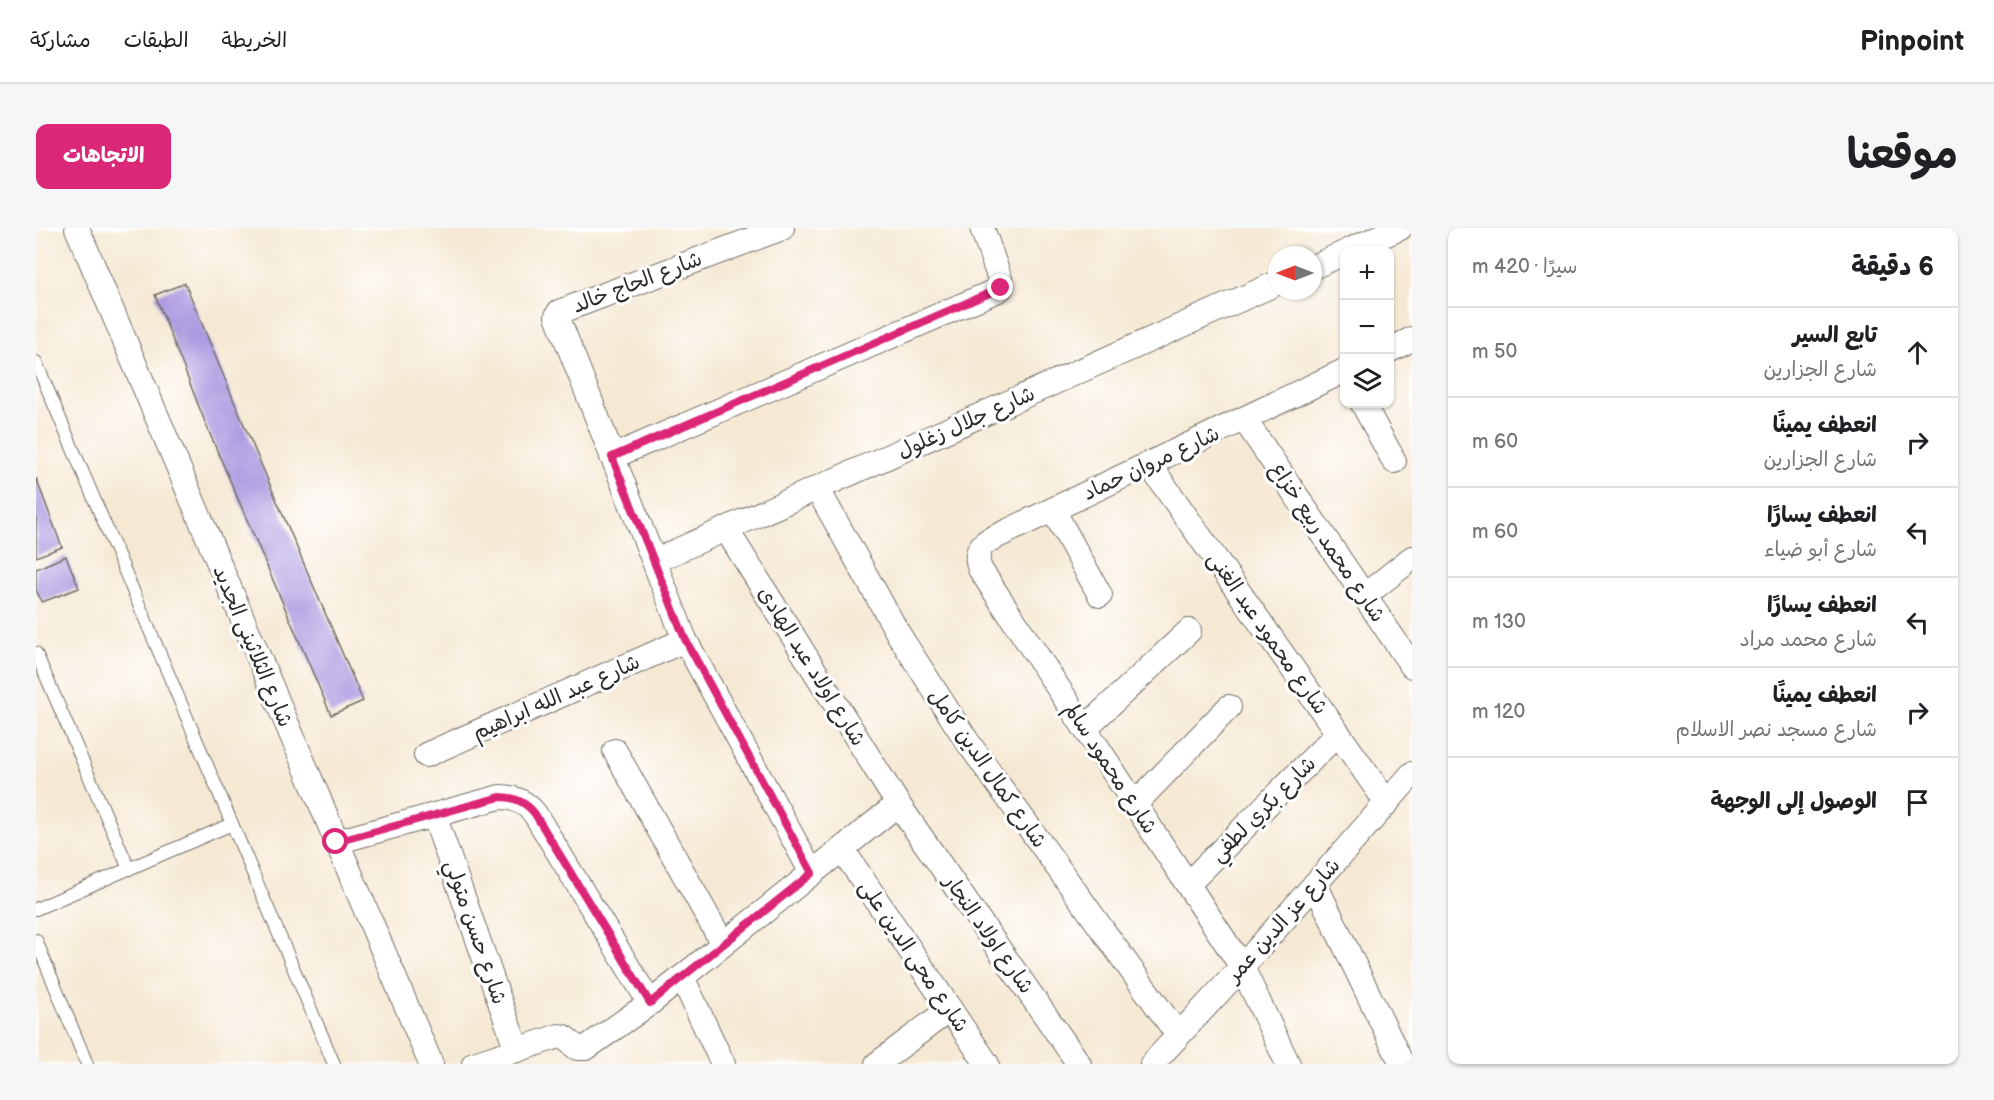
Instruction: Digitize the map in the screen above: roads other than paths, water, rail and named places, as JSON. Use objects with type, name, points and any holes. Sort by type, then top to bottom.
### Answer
[{"type":"street","name":"شارع الثلاثينى الجديد","points":[[77,228],[431,1064]]},
{"type":"street","name":"شارع الحاج خالد","points":[[612,457],[557,318],[559,312],[782,228]]},
{"type":"street","points":[[812,873],[685,639],[612,457],[1000,290],[1002,284],[982,228]]},
{"type":"street","points":[[1359,246],[1400,228]]},
{"type":"street","points":[[1322,263],[1340,255]]},
{"type":"street","name":"شارع جلال زغلول","points":[[654,561],[1268,287]]},
{"type":"street","points":[[1394,348],[1412,339]]},
{"type":"street","name":"شارع مروان حماد","points":[[981,569],[977,556],[985,542],[1340,373]]},
{"type":"street","points":[[1365,408],[1394,461]]},
{"type":"street","name":"شارع محمد ربيع خزاع","points":[[1244,419],[1412,666]]},
{"type":"street","name":"شارع محمود عبد الغنى","points":[[1149,464],[1387,802]]},
{"type":"street","name":"شارع كمال الدين كامل","points":[[817,489],[899,635],[967,741],[1178,1035]]},
{"type":"street","points":[[1053,510],[1100,595]]},
{"type":"street","name":"شارع اولاد عبد الهادى","points":[[726,529],[898,804]]},
{"type":"street","points":[[1364,596],[1412,558]]},
{"type":"street","name":"شارع محمود سالم","points":[[981,569],[1242,967],[1287,1064]]},
{"type":"street","points":[[1085,728],[1189,631]]},
{"type":"street","name":"شارع عبد الله ابراهيم","points":[[426,754],[685,639]]},
{"type":"street","points":[[1135,804],[1229,707]]},
{"type":"street","name":"شارع بكري لطفي","points":[[1188,884],[1338,733]]},
{"type":"street","points":[[615,751],[723,944]]},
{"type":"street","name":"شارع عز الدين عمر","points":[[1155,1063],[1412,774]]},
{"type":"street","points":[[336,842],[500,797],[516,799],[530,807],[650,1003]]},
{"type":"street","points":[[474,1064],[559,1036],[564,1037],[577,1048],[586,1048],[650,1003],[898,804]]},
{"type":"street","name":"شارع اولاد النجار","points":[[898,804],[1079,1064]]},
{"type":"street","name":"شارع حسن متولي","points":[[434,815],[517,1050]]},
{"type":"street","name":"شارع محى الدين على","points":[[842,849],[987,1064]]},
{"type":"street","points":[[1315,884],[1393,1061]]},
{"type":"street","points":[[682,977],[723,1064]]},
{"type":"street","points":[[877,1064],[950,1009]]},
{"type":"lane","points":[[36,362],[334,1064]]},
{"type":"lane","points":[[36,653],[129,868]]},
{"type":"lane","points":[[36,909],[232,824]]},
{"type":"lane","points":[[36,940],[87,1064]]}]
